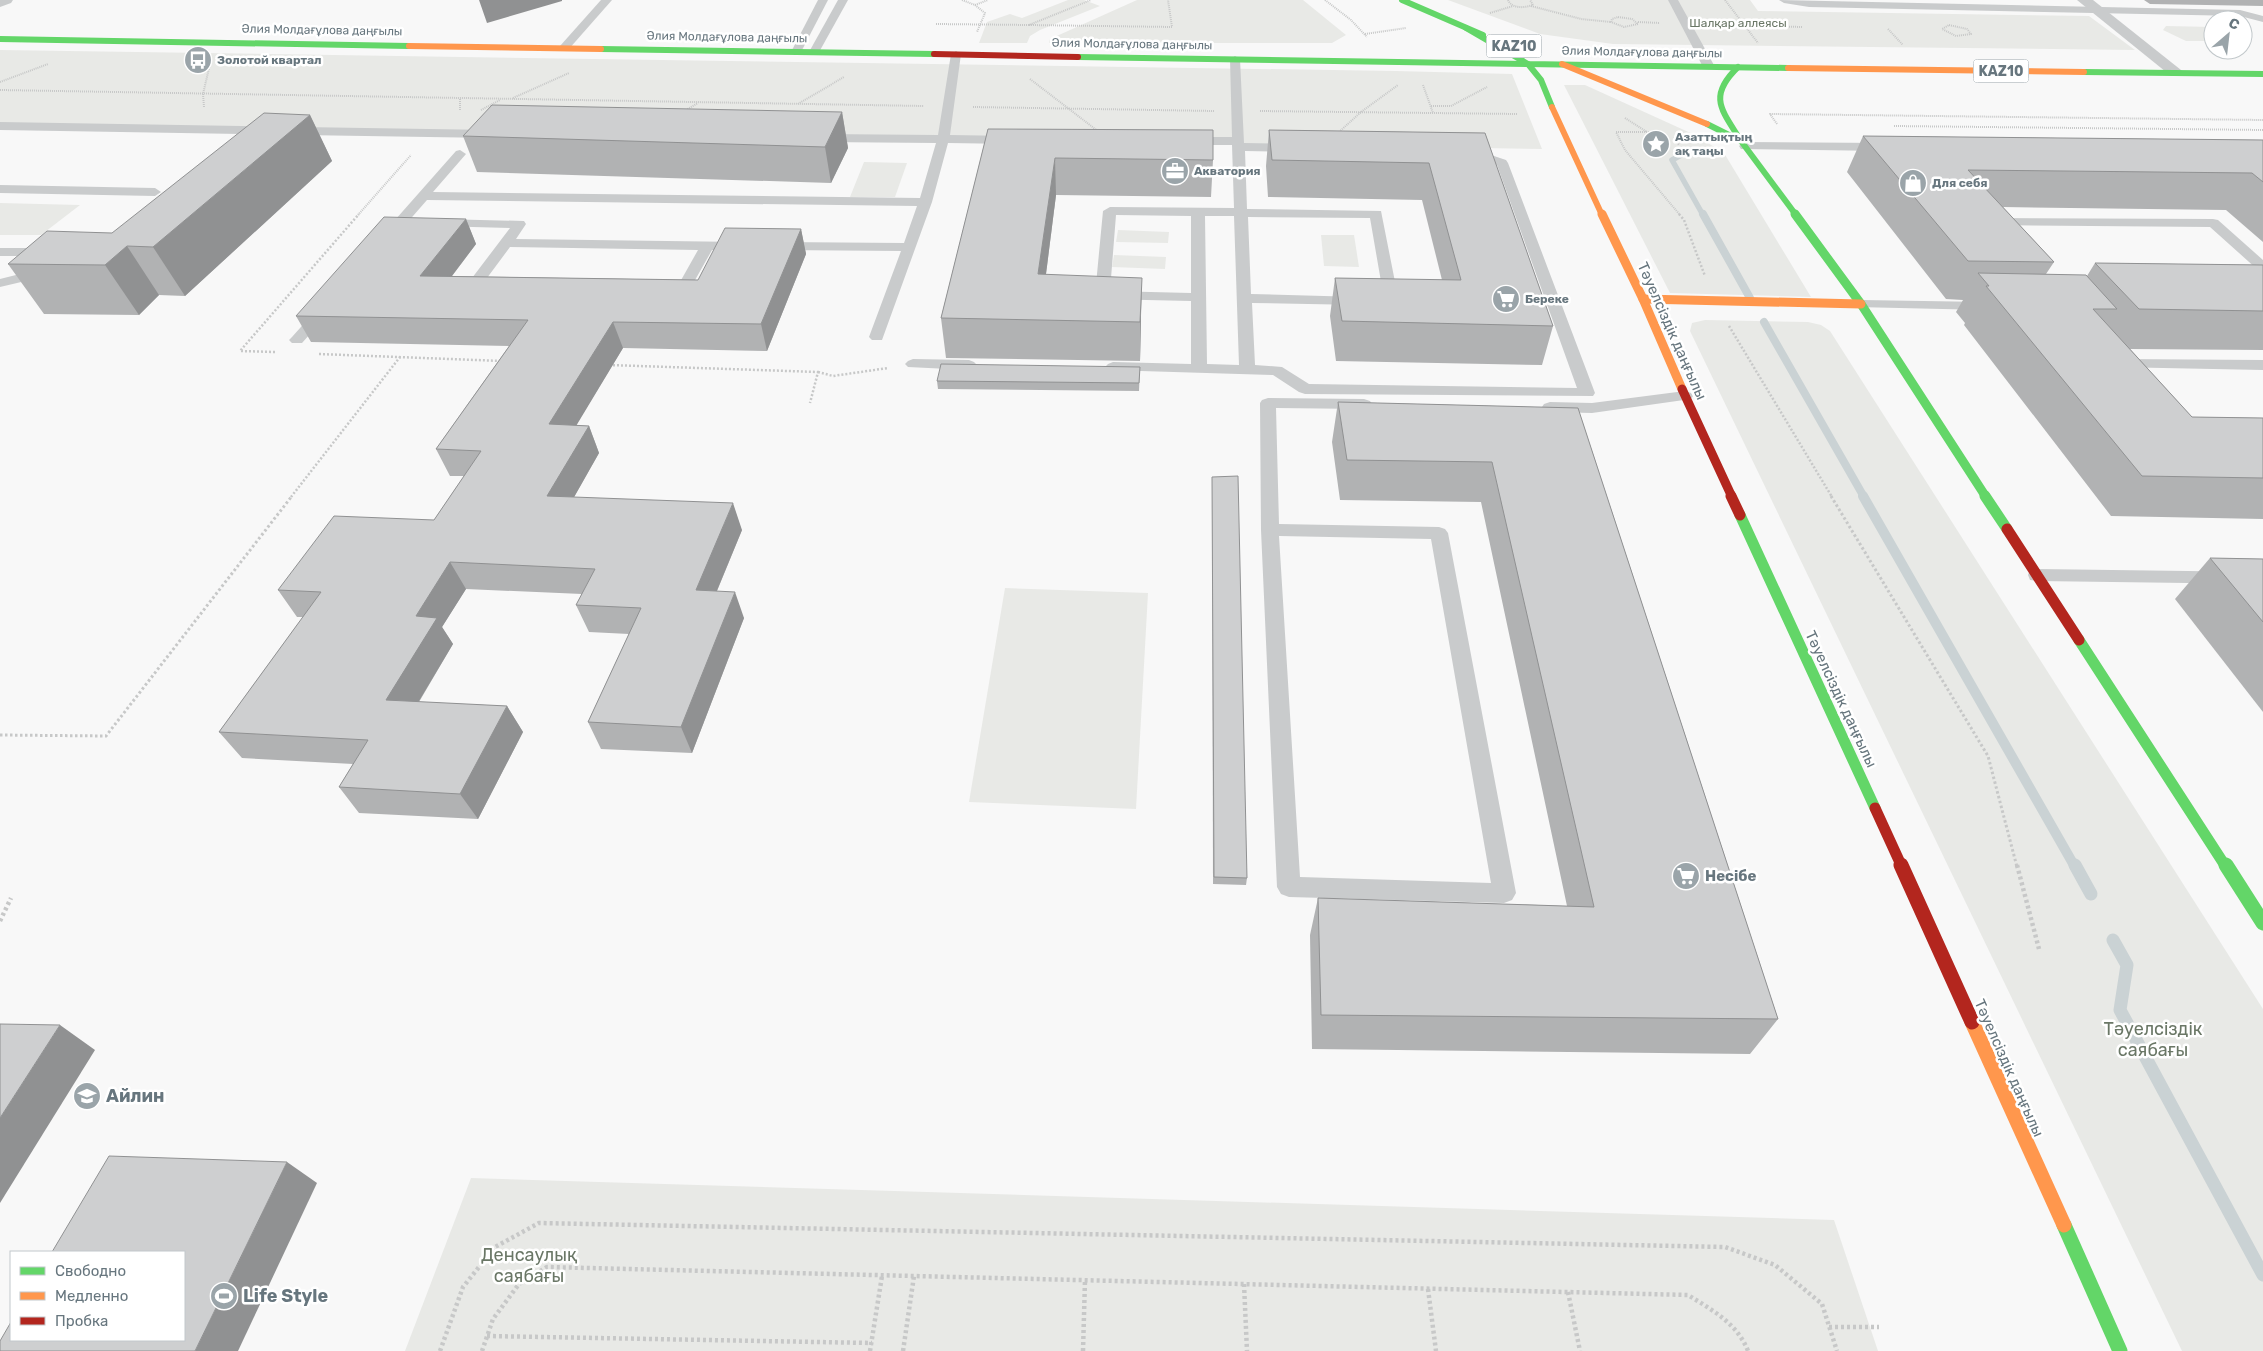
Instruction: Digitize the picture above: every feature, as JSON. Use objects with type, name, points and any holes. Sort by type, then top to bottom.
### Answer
[{"type":"main road","name":"KAZ10","points":[[1402,0],[1466,28],[1562,64]]},
{"type":"main road","name":"KAZ10","points":[[1466,28],[1528,64]]},
{"type":"main road","name":"Әлия Молдағұлова даңғылы","points":[[0,39],[2263,74]]},
{"type":"main road","name":"Тәуелсіздік даңғылы","points":[[1528,64],[1541,80],[1572,153],[1643,299],[1685,396],[1930,929],[2120,1351]]},
{"type":"main road","points":[[1562,64],[1721,130],[1743,144]]},
{"type":"main road","points":[[1738,67],[1723,82],[1719,90],[1719,99],[1743,144],[1860,304],[2263,923]]},
{"type":"main road","points":[[1643,299],[1860,304]]},
{"type":"street","points":[[0,3],[6,0]]},
{"type":"street","points":[[2084,0],[2176,73]]},
{"type":"lane","points":[[564,48],[607,0]]},
{"type":"lane","points":[[796,52],[823,0]]},
{"type":"lane","points":[[814,52],[843,0]]},
{"type":"lane","points":[[1674,0],[1709,66]]},
{"type":"lane","points":[[1784,0],[1809,4],[2240,13],[2263,19]]},
{"type":"lane","points":[[877,337],[925,202],[943,139],[956,54]]},
{"type":"lane","points":[[1235,59],[1248,369]]},
{"type":"lane","points":[[0,126],[204,131],[507,134]]},
{"type":"lane","points":[[807,138],[1022,140]]},
{"type":"lane","points":[[1170,141],[1321,148]]},
{"type":"lane","points":[[1743,144],[1893,147]]},
{"type":"lane","points":[[1458,151],[1468,151],[1502,163],[1590,400]]},
{"type":"lane","points":[[380,245],[460,154]]},
{"type":"lane","points":[[0,189],[155,192]]},
{"type":"lane","points":[[423,196],[925,202]]},
{"type":"lane","points":[[1198,297],[1102,295],[1110,211],[1376,214],[1392,302],[1245,298]]},
{"type":"lane","points":[[1198,212],[1199,369]]},
{"type":"lane","points":[[2002,236],[1989,222],[2213,223],[2263,267]]},
{"type":"lane","points":[[400,223],[519,224],[476,282],[516,282]]},
{"type":"lane","points":[[506,243],[909,247]]},
{"type":"lane","points":[[645,285],[685,286],[707,246]]},
{"type":"lane","points":[[0,252],[64,253],[29,276],[0,283]]},
{"type":"lane","points":[[297,340],[329,303]]},
{"type":"lane","points":[[1860,304],[1997,307]]},
{"type":"lane","points":[[2128,378],[2112,360],[2263,365]]},
{"type":"lane","points":[[913,364],[982,365]]},
{"type":"lane","points":[[1101,367],[1277,370],[1305,389],[1590,400]]},
{"type":"lane","points":[[1270,530],[1439,533],[1504,893],[1289,887],[1270,530],[1268,403],[1590,400],[1685,396]]},
{"type":"lane","points":[[2037,574],[2263,578]]},
{"type":"path","points":[[962,0],[975,5],[985,13],[977,32]]},
{"type":"path","points":[[975,5],[988,0]]},
{"type":"path","points":[[1028,25],[1091,0]]},
{"type":"path","points":[[936,24],[1172,27],[1168,0]]},
{"type":"path","points":[[1325,0],[1351,20],[1369,39]]},
{"type":"path","points":[[1508,0],[1509,4],[1514,6]]},
{"type":"path","points":[[1530,0],[1534,4],[1531,6]]},
{"type":"path","points":[[1725,0],[1762,48]]},
{"type":"path","points":[[1488,13],[1514,6],[1531,6],[1581,19],[1612,22],[1628,27],[1635,26],[1638,22]]},
{"type":"path","points":[[1612,22],[1612,19],[1623,17],[1638,22],[1802,27]]},
{"type":"path","points":[[1364,34],[1410,27]]},
{"type":"path","points":[[1897,29],[1888,29],[1908,50]]},
{"type":"path","points":[[1934,30],[1943,30]]},
{"type":"path","points":[[204,131],[203,94],[211,56]]},
{"type":"path","points":[[0,82],[56,61]]},
{"type":"path","points":[[510,99],[569,72]]},
{"type":"path","points":[[796,104],[847,75]]},
{"type":"path","points":[[1028,78],[1104,135]]},
{"type":"path","points":[[1423,82],[1433,113]]},
{"type":"path","points":[[1321,148],[1361,112],[1398,85]]},
{"type":"path","points":[[1431,106],[1451,106],[1491,86]]},
{"type":"path","points":[[0,90],[1067,109],[1517,114]]},
{"type":"path","points":[[648,102],[651,109]]},
{"type":"path","points":[[683,111],[700,103]]},
{"type":"path","points":[[1771,125],[1778,125],[1770,114],[2263,120]]},
{"type":"path","points":[[1887,126],[2263,130]]},
{"type":"path","points":[[1663,132],[1616,132],[1625,150],[1684,220],[1692,236],[1714,301],[1988,756],[2039,949]]},
{"type":"path","points":[[1671,132],[1680,145]]},
{"type":"path","points":[[277,352],[240,351],[430,134]]},
{"type":"path","points":[[315,354],[510,361]]},
{"type":"path","points":[[0,735],[106,736],[400,357]]},
{"type":"path","points":[[609,364],[818,372],[833,376],[913,364]]},
{"type":"path","points":[[810,403],[818,372]]},
{"type":"path","points":[[0,921],[11,898]]},
{"type":"path","points":[[440,1351],[463,1287],[495,1247],[539,1223],[1726,1247],[1775,1265],[1822,1304],[1837,1351]]},
{"type":"path","points":[[482,1351],[493,1319],[518,1284],[547,1268],[1688,1295],[1723,1317],[1745,1340],[1748,1351]]},
{"type":"path","points":[[870,1351],[882,1276]]},
{"type":"path","points":[[903,1351],[914,1276]]},
{"type":"path","points":[[1083,1351],[1085,1280]]},
{"type":"path","points":[[1244,1284],[1247,1351]]},
{"type":"path","points":[[1428,1289],[1436,1351]]},
{"type":"path","points":[[1568,1292],[1580,1351]]},
{"type":"path","points":[[1829,1327],[1879,1327]]},
{"type":"path","points":[[487,1336],[872,1343]]},
{"type":"green space","points":[[1068,0],[1084,0],[1100,6],[1040,30],[1030,36],[1027,43],[979,43],[987,22],[1010,14],[1022,18]]},
{"type":"green space","points":[[1137,0],[1303,0],[1346,35],[1332,43],[1049,43],[1050,39]]},
{"type":"green space","name":"Шалқар аллеясы","points":[[1448,0],[1750,0],[1758,11],[2089,16],[2135,50],[1613,44],[1540,34]]},
{"type":"green space","points":[[2166,26],[2203,27],[2203,41],[2186,41],[2163,30]]},
{"type":"green space","points":[[0,50],[1512,74],[1542,149],[0,123]]},
{"type":"green space","points":[[1564,85],[1585,85],[1695,135],[1724,153],[1811,297],[1670,293]]},
{"type":"green space","points":[[864,162],[907,163],[895,197],[850,197]]},
{"type":"green space","points":[[0,203],[80,205],[41,235],[0,235]]},
{"type":"green space","points":[[1118,230],[1169,232],[1168,243],[1116,242]]},
{"type":"green space","points":[[1321,235],[1354,235],[1359,267],[1324,266]]},
{"type":"green space","points":[[1114,255],[1166,257],[1165,269],[1112,267]]},
{"type":"green space","name":"Тәуелсіздік саябағы","points":[[1705,320],[1808,322],[1821,325],[1830,331],[2263,1009],[2263,1351],[2182,1351],[1690,331],[1692,323]]},
{"type":"green space","points":[[1005,588],[1148,593],[1136,809],[969,802]]},
{"type":"green space","name":"Денсаулық саябағы","points":[[471,1178],[1834,1220],[1878,1351],[405,1351]]},
{"type":"building","points":[[492,105],[842,112],[825,147],[463,136]]},
{"type":"building","points":[[264,113],[310,115],[153,247],[127,246],[105,265],[8,264],[47,231],[112,233]]},
{"type":"building","points":[[988,129],[1213,130],[1213,160],[1055,158],[1038,274],[1142,278],[1140,322],[941,318]]},
{"type":"building","points":[[1269,130],[1485,133],[1553,326],[1342,321],[1335,278],[1461,280],[1429,163],[1272,160]]},
{"type":"building","points":[[1863,136],[2263,140],[2263,182],[2252,173],[1968,170],[2054,262],[1968,261]]},
{"type":"building","points":[[384,217],[466,219],[420,276],[698,280],[725,228],[801,229],[761,324],[613,322],[549,424],[589,426],[547,496],[733,503],[696,590],[735,592],[681,727],[588,722],[641,608],[576,605],[595,569],[450,562],[416,616],[437,618],[386,700],[507,706],[460,794],[339,787],[368,740],[219,732],[321,592],[278,590],[334,516],[434,520],[481,451],[436,449],[528,320],[296,316]]},
{"type":"building","points":[[2095,263],[2263,265],[2263,311],[2139,309]]},
{"type":"building","points":[[1978,273],[2086,275],[2117,309],[2093,309],[2192,417],[2263,418],[2263,478],[2142,476],[1986,286],[1989,286]]},
{"type":"building","points":[[941,364],[1140,367],[1139,383],[937,381]]},
{"type":"building","points":[[1338,402],[1578,408],[1778,1019],[1321,1015],[1318,898],[1594,907],[1492,462],[1347,460]]},
{"type":"building","points":[[1238,476],[1247,878],[1214,877],[1212,477]]},
{"type":"building","points":[[2210,558],[2263,559],[2263,622]]},
{"type":"building","points":[[0,1024],[60,1025],[0,1118]]},
{"type":"building","name":"Life Style","points":[[109,1156],[287,1162],[195,1351],[0,1351],[0,1341],[10,1324],[10,1341],[185,1341],[185,1251],[53,1251]]},
{"type":"waterway","points":[[1685,153],[1672,160],[1703,215]]},
{"type":"waterway","points":[[1703,214],[1750,298]]},
{"type":"waterway","points":[[1764,322],[1864,497]]},
{"type":"waterway","points":[[1863,496],[2075,867]]},
{"type":"waterway","points":[[2075,865],[2091,894]]},
{"type":"waterway","points":[[2113,940],[2127,965],[2120,1010],[2263,1275]]},
{"type":"traffic: fast","points":[[1402,0],[1483,35]]},
{"type":"traffic: fast","points":[[1466,28],[1528,64],[1788,68]]},
{"type":"traffic: fast","points":[[0,39],[409,46]]},
{"type":"traffic: fast","points":[[601,49],[934,54]]},
{"type":"traffic: fast","points":[[1078,57],[1528,64],[1541,80],[1552,107]]},
{"type":"traffic: fast","points":[[1738,67],[1722,86],[1720,103],[1741,141]]},
{"type":"traffic: fast","points":[[2084,72],[2263,74]]},
{"type":"traffic: fast","points":[[1707,124],[1741,141],[1861,304],[2007,529]]},
{"type":"traffic: fast","points":[[1740,515],[1875,808]]},
{"type":"traffic: fast","points":[[2079,640],[2263,923]]},
{"type":"traffic: fast","points":[[2064,1225],[2120,1351]]},
{"type":"traffic: slow","points":[[409,46],[601,49]]},
{"type":"traffic: slow","points":[[1562,64],[1707,124]]},
{"type":"traffic: slow","points":[[1788,68],[2084,72]]},
{"type":"traffic: slow","points":[[1552,107],[1572,153],[1643,299],[1682,389]]},
{"type":"traffic: slow","points":[[1643,299],[1861,304]]},
{"type":"traffic: slow","points":[[1972,1022],[2064,1225]]},
{"type":"traffic: jam","points":[[934,54],[1078,57]]},
{"type":"traffic: jam","points":[[1682,389],[1740,515]]},
{"type":"traffic: jam","points":[[2007,529],[2079,640]]},
{"type":"traffic: jam","points":[[1875,808],[1972,1022]]},
{"type":"place","name":"Золотой квартал","points":[[198,60]]},
{"type":"place","name":"Азаттықтың ақ таңы","points":[[1656,144]]},
{"type":"place","name":"Акватория","points":[[1175,171]]},
{"type":"place","name":"Для себя","points":[[1913,183]]},
{"type":"place","name":"Береке","points":[[1506,299]]},
{"type":"place","name":"Несiбе","points":[[1686,876]]},
{"type":"place","name":"Айлин","points":[[87,1096]]},
{"type":"place","name":"Life Style","points":[[224,1296]]}]
